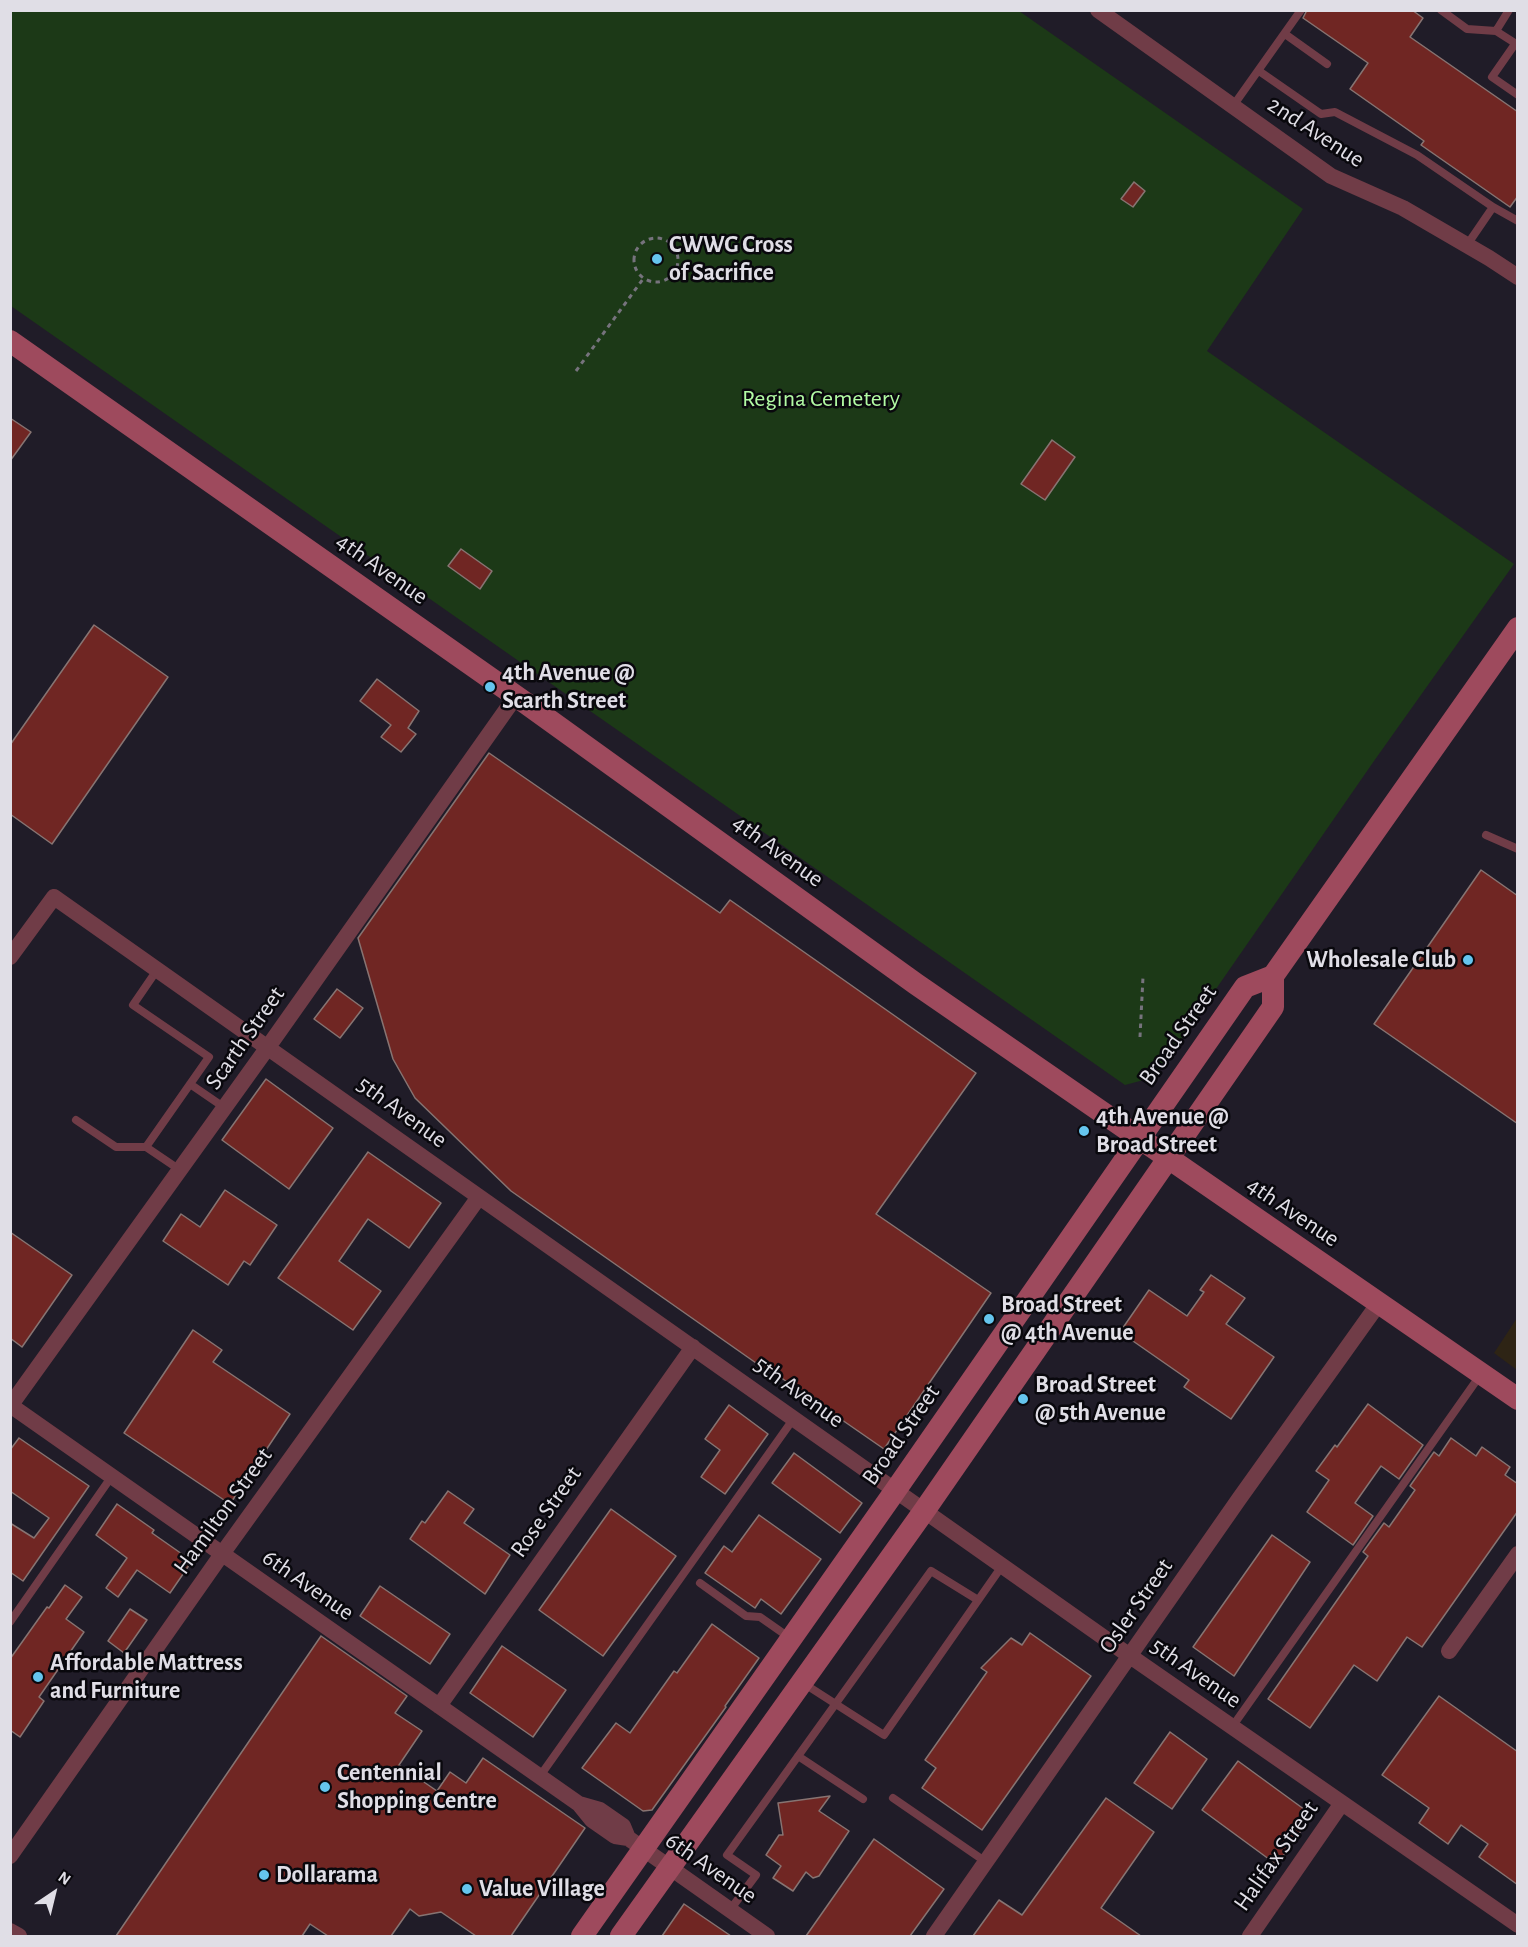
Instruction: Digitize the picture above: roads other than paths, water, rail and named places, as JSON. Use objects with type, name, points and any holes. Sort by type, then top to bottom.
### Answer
[{"type":"main road","name":"4th Avenue","points":[[10,341],[516,696],[906,977],[1518,1399]]},
{"type":"main road","points":[[621,1936],[924,1511],[1273,1007],[1273,976],[1518,628]]},
{"type":"main road","name":"Broad Street","points":[[582,1936],[636,1844],[790,1639],[1245,987],[1273,976]]},
{"type":"street","name":"2nd Avenue","points":[[1098,10],[1332,176],[1403,208],[1518,277]]},
{"type":"street","name":"Scarth Street","points":[[11,1406],[516,696]]},
{"type":"street","name":"5th Avenue","points":[[10,957],[54,897],[794,1417],[895,1491],[1518,1925]]},
{"type":"street","name":"Hamilton Street","points":[[10,1856],[222,1554],[479,1197]]},
{"type":"street","name":"Osler Street","points":[[934,1936],[1379,1303]]},
{"type":"street","name":"Rose Street","points":[[439,1706],[693,1347]]},
{"type":"street","name":"6th Avenue","points":[[11,1406],[579,1804],[600,1810],[623,1826],[636,1844],[767,1936]]},
{"type":"street","points":[[1449,1652],[1518,1554]]},
{"type":"street","name":"Halifax Street","points":[[1250,1936],[1342,1803]]},
{"type":"street","points":[[10,1931],[19,1936]]},
{"type":"lane","points":[[1233,106],[1301,10]]},
{"type":"lane","points":[[1441,10],[1467,29],[1496,31],[1516,44],[1492,77],[1518,95]]},
{"type":"lane","points":[[1496,31],[1509,10]]},
{"type":"lane","points":[[1285,33],[1327,64]]},
{"type":"lane","points":[[1259,71],[1321,114],[1335,112],[1417,155],[1493,207],[1518,221]]},
{"type":"lane","points":[[1467,245],[1493,207]]},
{"type":"lane","points":[[1486,835],[1518,849]]},
{"type":"lane","points":[[146,1147],[209,1057],[133,1005],[158,969]]},
{"type":"lane","points":[[190,1084],[225,1108]]},
{"type":"lane","points":[[76,1120],[116,1147],[146,1147],[180,1170]]},
{"type":"lane","points":[[1232,1727],[1482,1374]]},
{"type":"lane","points":[[540,1776],[794,1417]]},
{"type":"lane","points":[[10,1622],[111,1476]]},
{"type":"lane","points":[[802,1682],[884,1735],[1002,1566]]},
{"type":"lane","points":[[730,1910],[756,1875],[727,1855],[931,1571],[978,1600]]},
{"type":"lane","points":[[700,1583],[746,1616],[760,1617],[790,1639]]},
{"type":"lane","points":[[798,1756],[863,1798]]},
{"type":"lane","points":[[893,1798],[986,1862]]},
{"type":"place","name":"CWWG Cross of Sacrifice","points":[[657,259]]},
{"type":"place","name":"4th Avenue @ Scarth Street","points":[[490,687]]},
{"type":"place","name":"Wholesale Club","points":[[1468,960]]},
{"type":"place","name":"4th Avenue @ Broad Street","points":[[1084,1131]]},
{"type":"place","name":"Broad Street @ 4th Avenue","points":[[989,1319]]},
{"type":"place","name":"Broad Street @ 5th Avenue","points":[[1023,1399]]},
{"type":"place","name":"Affordable Mattress and Furniture","points":[[38,1677]]},
{"type":"place","name":"Centennial Shopping Centre","points":[[325,1787]]},
{"type":"place","name":"Dollarama","points":[[264,1875]]},
{"type":"place","name":"Value Village","points":[[467,1889]]},
{"type":"park label","name":"Regina Cemetery","points":[[821,399]]}]
